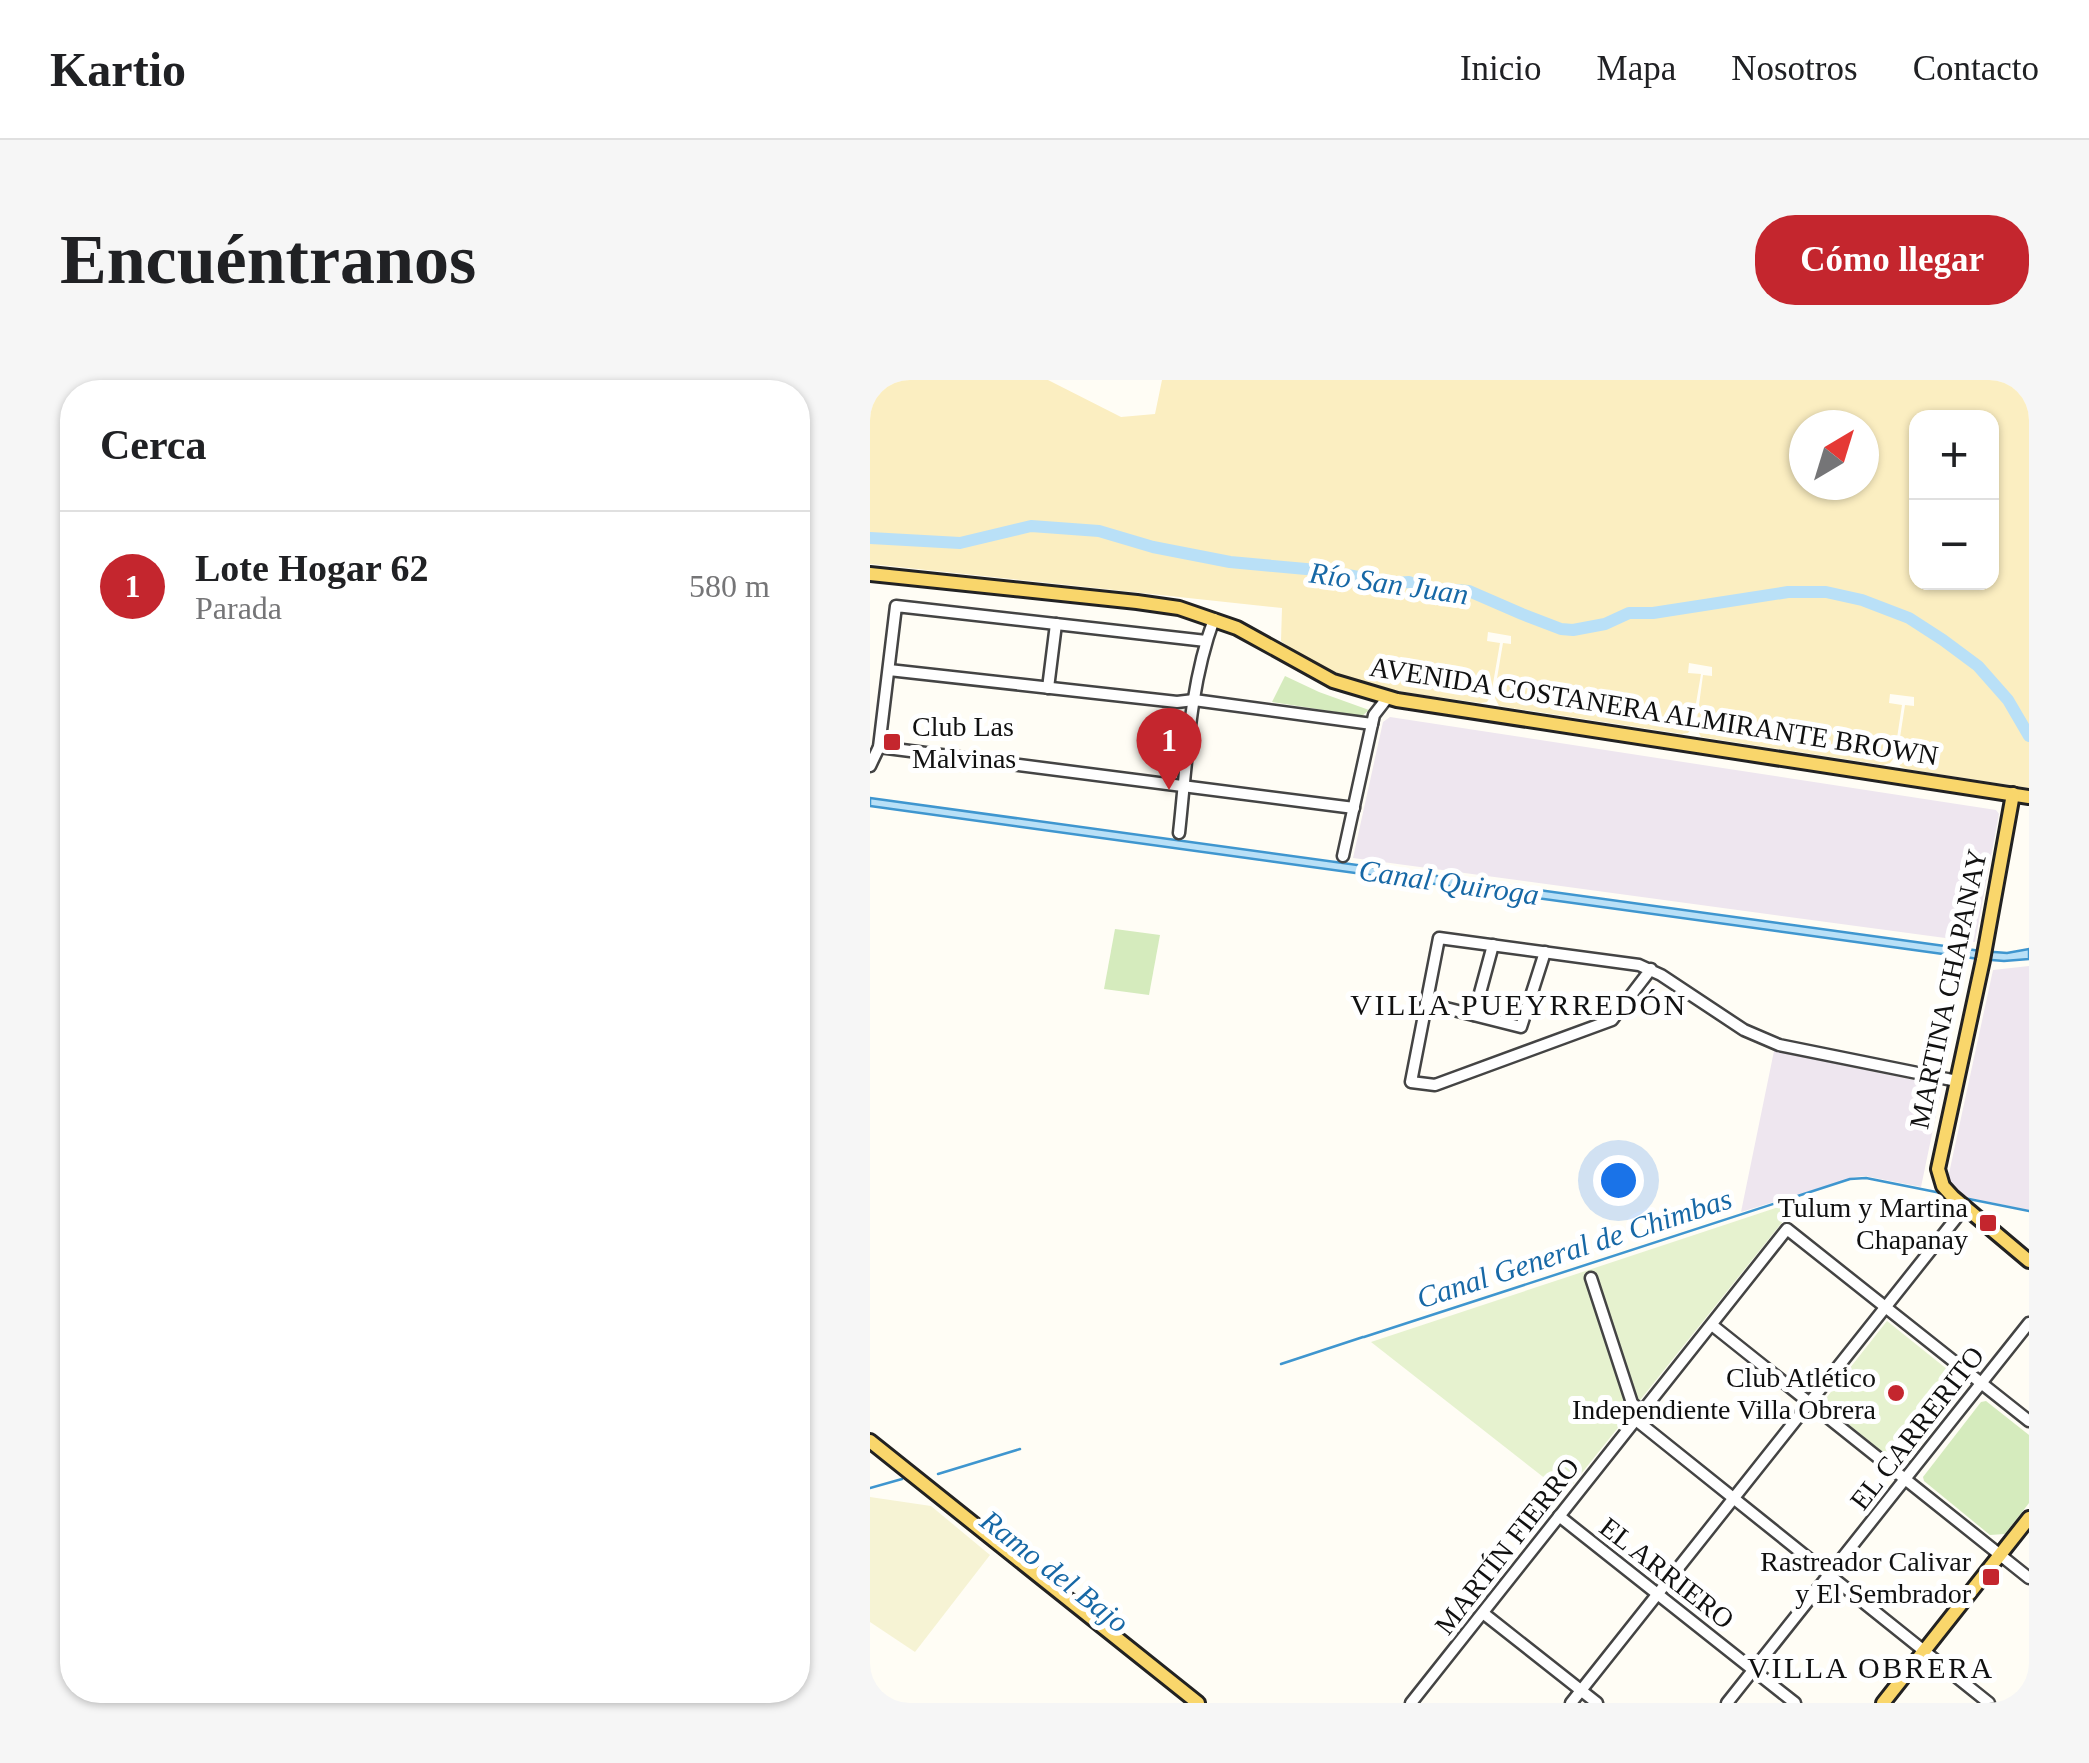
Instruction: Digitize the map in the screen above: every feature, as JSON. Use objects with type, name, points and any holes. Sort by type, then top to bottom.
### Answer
[{"type":"main road","name":"AVENIDA COSTANERA ALMIRANTE BROWN","points":[[870,574],[1179,608],[1252,636],[1324,676],[1388,697],[2029,797]]},
{"type":"main road","name":"MARTINA CHAPANAY","points":[[1965,1207],[1940,1180],[1938,1163],[1984,955],[2013,794]]},
{"type":"main road","points":[[1965,1207],[2029,1261]]},
{"type":"main road","points":[[870,1442],[1198,1703]]},
{"type":"main road","points":[[1883,1703],[2029,1518]]},
{"type":"street","points":[[870,766],[879,747],[896,606],[1206,641]]},
{"type":"street","points":[[1180,833],[1194,700],[1214,619]]},
{"type":"street","points":[[1048,688],[1056,624]]},
{"type":"street","points":[[888,670],[1178,702],[1194,700],[1372,724]]},
{"type":"street","points":[[1343,856],[1374,716],[1388,697]]},
{"type":"street","points":[[879,747],[1354,808]]},
{"type":"street","points":[[1651,969],[1612,1020],[1436,1084],[1411,1082],[1439,938],[1639,965],[1651,969],[1744,1030],[1779,1046],[1957,1081]]},
{"type":"street","points":[[1474,1015],[1492,945]]},
{"type":"street","points":[[1426,1003],[1521,1027],[1545,952]]},
{"type":"street","points":[[1571,1703],[1965,1207]]},
{"type":"street","name":"MARTÍN FIERRO","points":[[1411,1703],[1788,1229],[1886,1307]]},
{"type":"street","points":[[1590,1278],[1639,1416],[1734,1499],[1988,1703]]},
{"type":"street","points":[[1886,1307],[2029,1421]]},
{"type":"street","name":"EL CARRERITO","points":[[1728,1703],[2029,1323]]},
{"type":"street","points":[[1712,1325],[2029,1578]]},
{"type":"street","name":"EL ARRIERO","points":[[1559,1516],[1794,1703]]},
{"type":"street","points":[[1482,1613],[1597,1703]]},
{"type":"shaded area","points":[[1390,717],[1996,810],[1999,814],[1975,942],[1353,858],[1383,722]]},
{"type":"shaded area","points":[[2029,966],[2029,1210],[1956,1195],[1948,1178],[1993,970]]},
{"type":"shaded area","points":[[1774,1051],[1942,1086],[1921,1187],[1855,1177],[1741,1212]]},
{"type":"shaded area","points":[[870,1497],[931,1506],[990,1555],[915,1652],[870,1622]]},
{"type":"green space","points":[[1285,676],[1369,710],[1362,716],[1272,702]]},
{"type":"green space","points":[[1115,929],[1160,935],[1149,995],[1104,989]]},
{"type":"green space","points":[[1800,1200],[1565,1494],[1371,1342]]},
{"type":"green space","name":"Club Atlético Independiente Villa Obrera","points":[[1887,1321],[1963,1382],[1964,1388],[1907,1464],[1899,1465],[1828,1408],[1827,1397]]},
{"type":"green space","points":[[1986,1401],[2029,1435],[2029,1503],[2005,1534],[1990,1535],[1923,1477],[1981,1402]]},
{"type":"sand","points":[[870,380],[1048,380],[1121,417],[1155,414],[1162,380],[2029,380],[2029,788],[1900,766],[1897,757],[1905,705],[1914,706],[1914,697],[1890,694],[1889,703],[1902,705],[1894,758],[1883,765],[1701,737],[1696,727],[1703,675],[1712,676],[1712,667],[1689,663],[1688,673],[1701,674],[1692,727],[1682,734],[1499,706],[1494,696],[1503,643],[1511,644],[1511,636],[1488,632],[1487,641],[1500,643],[1487,702],[1376,686],[1326,669],[1281,641],[1282,608],[870,564]]},
{"type":"water","name":"Canal Quiroga","points":[[870,798],[1981,951],[2007,953],[2029,949],[2029,959],[1979,959],[870,806]]},
{"type":"waterway","name":"Río San Juan","points":[[870,538],[960,543],[1031,526],[1099,531],[1153,547],[1230,562],[1469,591],[1561,629],[1573,630],[1605,624],[1629,613],[1653,613],[1788,592],[1826,592],[1862,600],[1909,618],[1943,640],[1978,666],[2008,700],[2029,736]]},
{"type":"waterway","name":"Canal General de Chimbas","points":[[1364,1337],[1850,1179],[1866,1178],[1941,1193]]},
{"type":"waterway","name":"Canal General de Chimbas","points":[[1964,1198],[2029,1211]]},
{"type":"waterway","name":"Canal General de Chimbas","points":[[1281,1364],[1363,1337]]},
{"type":"waterway","name":"Ramo del Bajo","points":[[870,1449],[890,1465]]},
{"type":"waterway","points":[[938,1474],[1020,1449]]},
{"type":"waterway","name":"Ramo del Bajo","points":[[896,1470],[992,1547]]},
{"type":"waterway","points":[[870,1488],[902,1479]]},
{"type":"place","name":"Club Las Malvinas","points":[[892,742]]},
{"type":"place","name":"Lote Hogar 62","points":[[1169,790]]},
{"type":"place","name":"Tulum y Martina Chapanay","points":[[1988,1223]]},
{"type":"place","name":"Club Atlético Independiente Villa Obrera","points":[[1896,1393]]},
{"type":"place","name":"Rastreador Calivar y El Sembrador","points":[[1991,1577]]},
{"type":"district","name":"VILLA PUEYRREDÓN","points":[[1519,1004]]},
{"type":"district","name":"VILLA OBRERA","points":[[1871,1667]]}]
